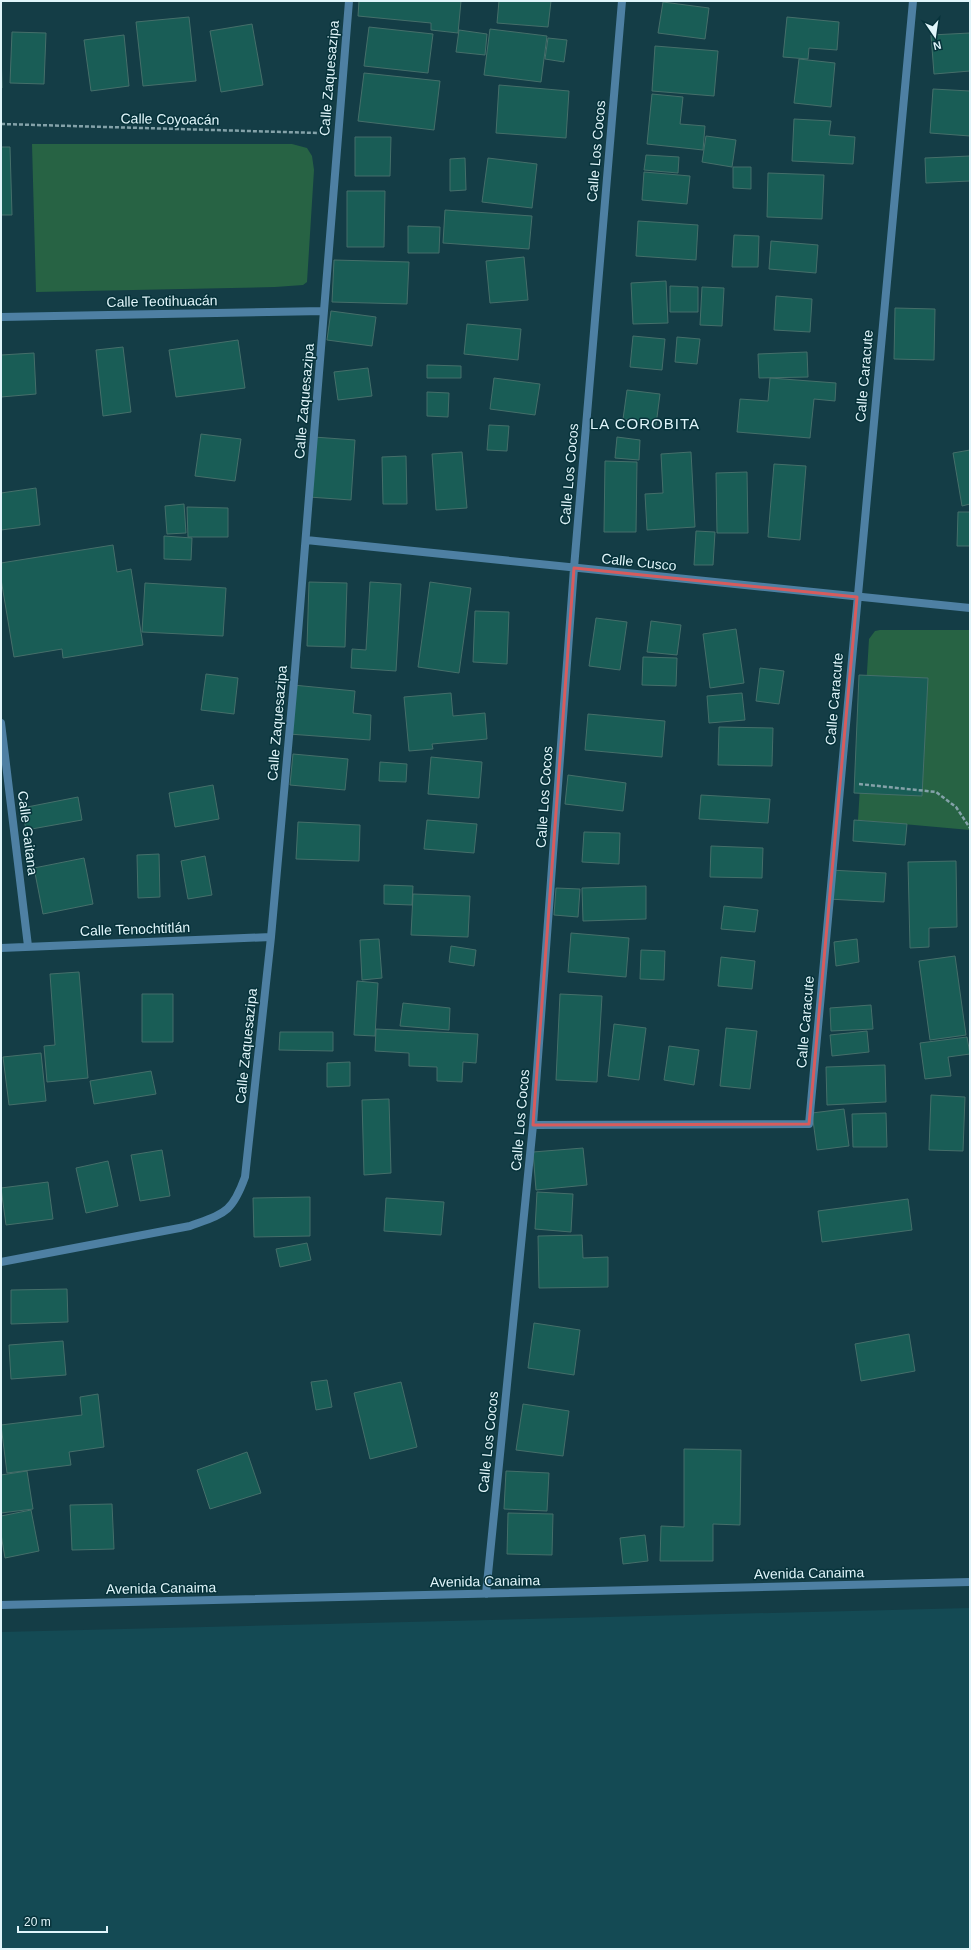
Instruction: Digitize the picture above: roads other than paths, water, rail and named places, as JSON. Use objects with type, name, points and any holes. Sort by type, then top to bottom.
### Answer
[{"type":"street","name":"Calle Zaquesazipa","points":[[1,1262],[190,1226],[219,1216],[232,1206],[238,1197],[245,1177],[271,937],[306,540],[349,1]]},
{"type":"street","name":"Calle Los Cocos","points":[[486,1594],[533,1125],[574,568],[622,1]]},
{"type":"street","name":"Calle Caracute","points":[[533,1125],[809,1124],[913,1]]},
{"type":"street","name":"Calle Teotihuacán","points":[[1,317],[324,311]]},
{"type":"street","name":"Calle Cusco","points":[[306,540],[970,608]]},
{"type":"street","name":"Calle Gaitana","points":[[1,723],[28,946]]},
{"type":"street","name":"Calle Tenochtitlán","points":[[1,948],[271,937]]},
{"type":"street","name":"Avenida Canaima","points":[[1,1605],[970,1582]]},
{"type":"district","name":"LA COROBITA","points":[[645,424]]}]
